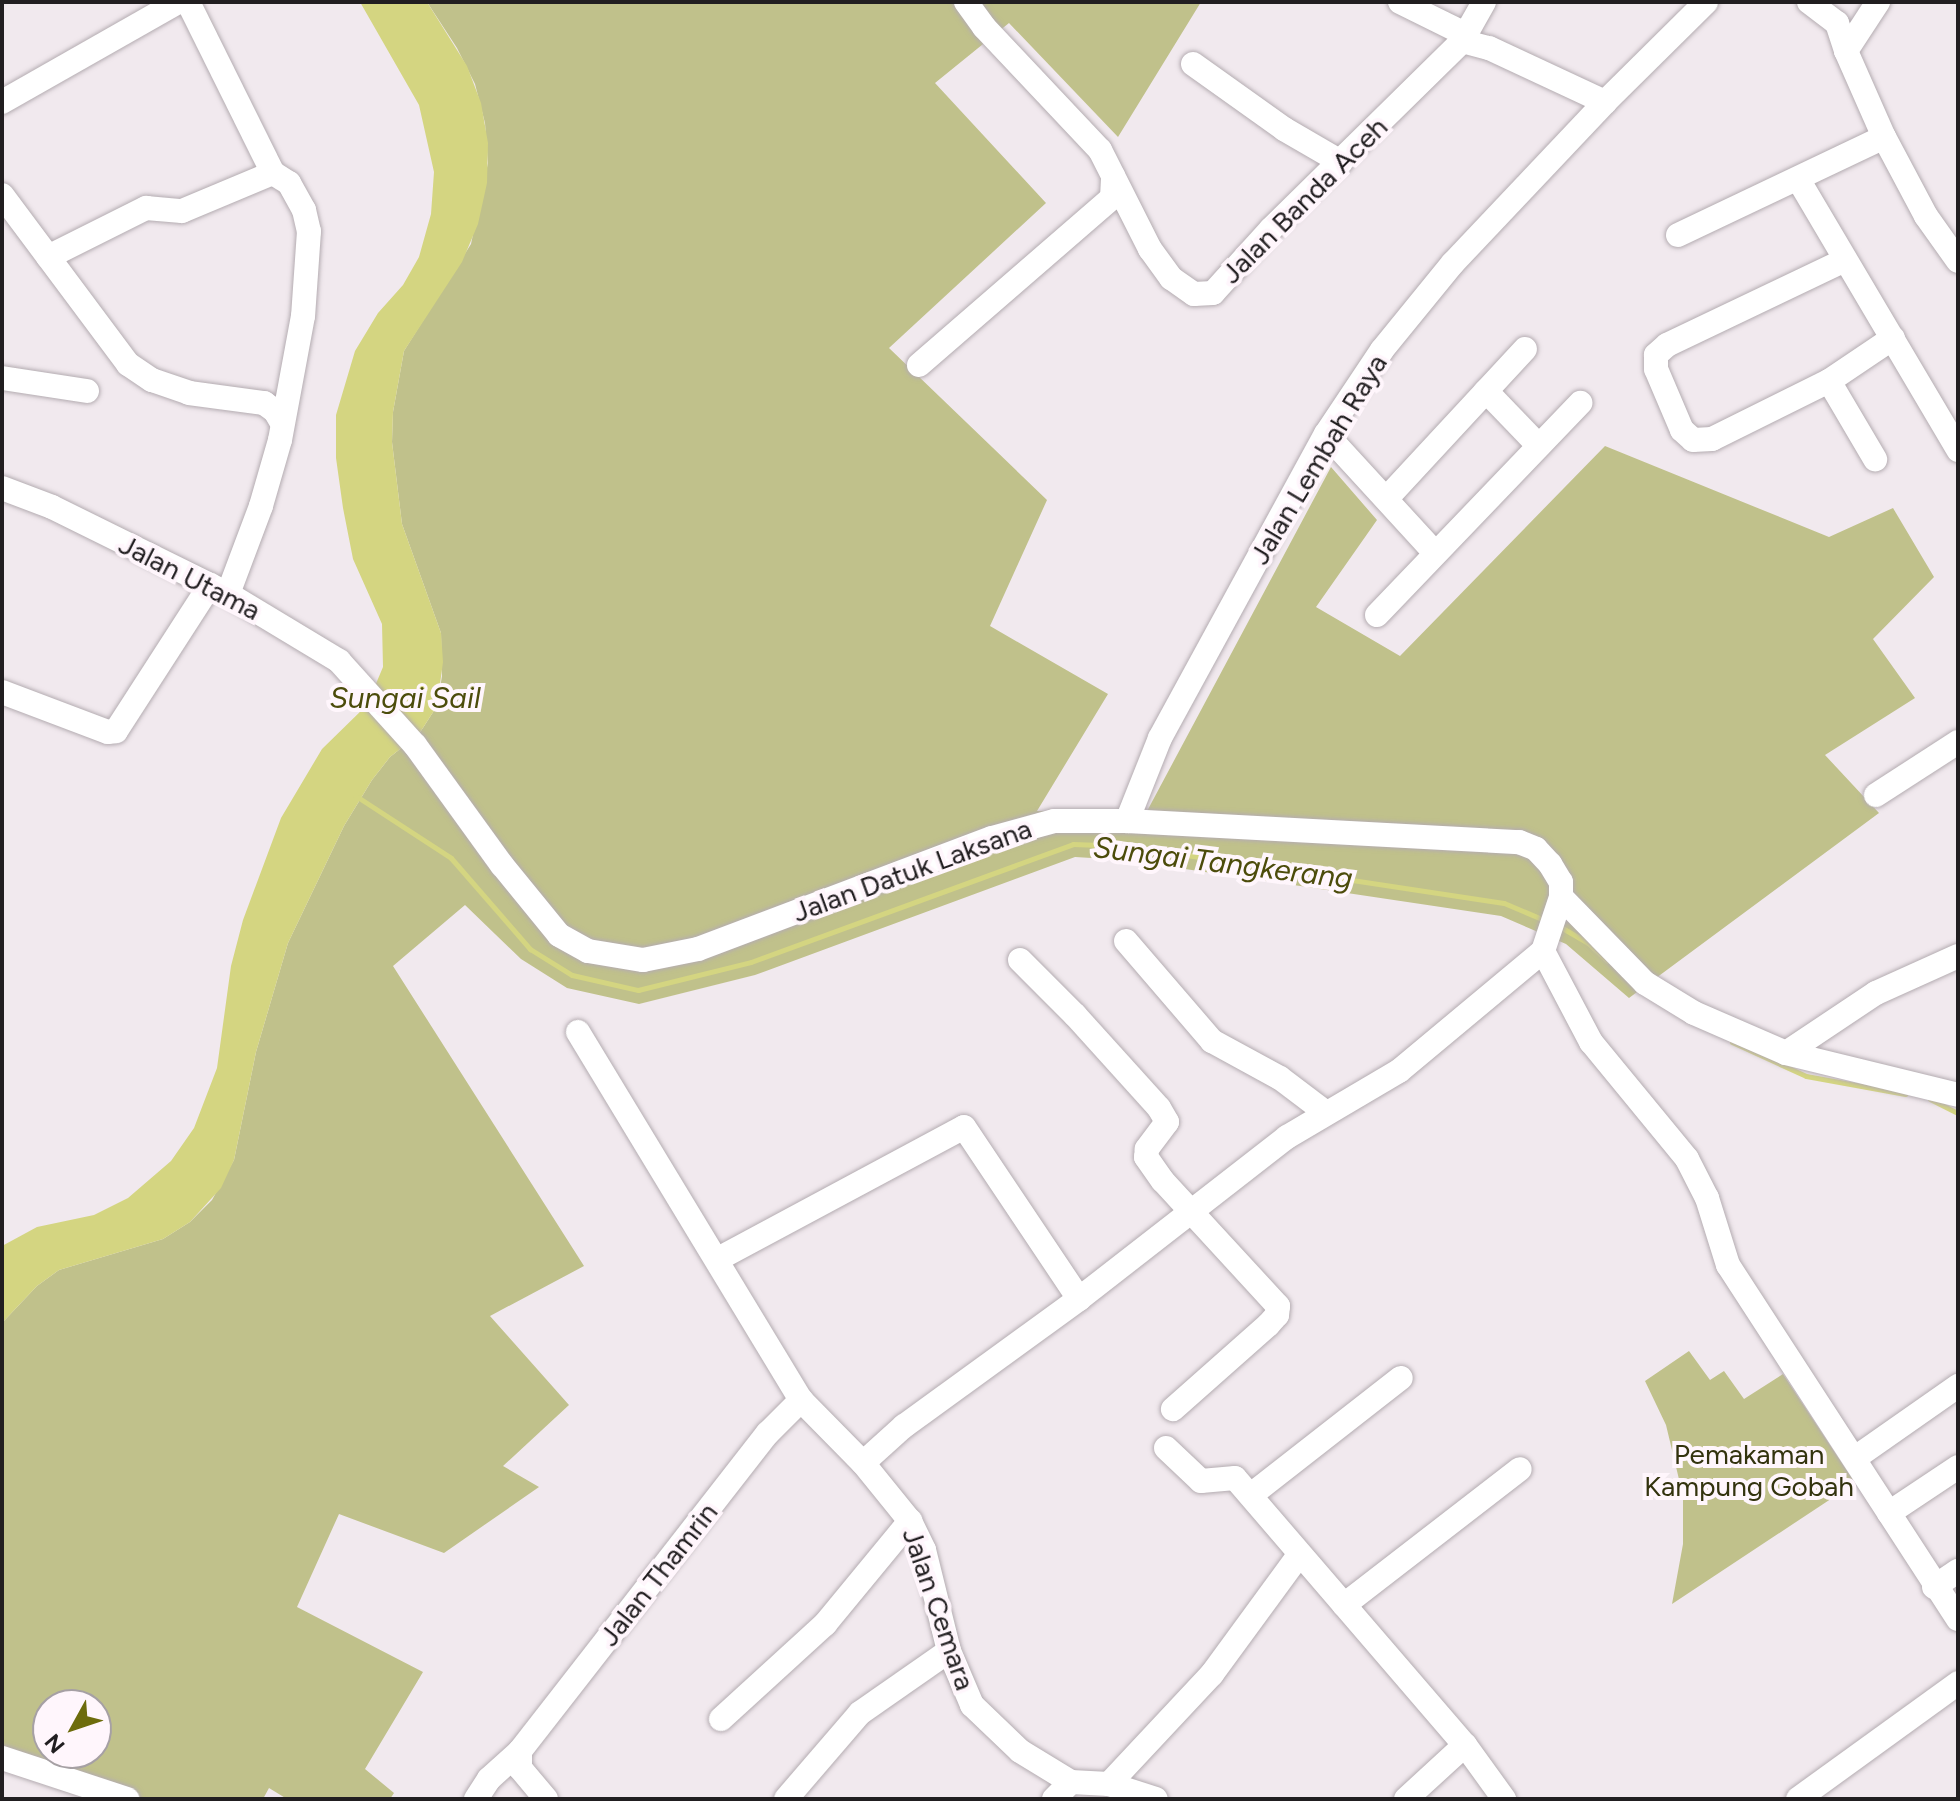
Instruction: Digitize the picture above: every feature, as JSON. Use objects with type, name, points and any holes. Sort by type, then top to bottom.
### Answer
[{"type":"street","points":[[2,102],[178,2]]},
{"type":"street","points":[[2,692],[108,732],[116,731],[219,590],[261,506],[282,423],[303,316],[309,231],[304,210],[289,183],[273,173],[188,2]]},
{"type":"street","name":"Jalan Banda Aceh","points":[[966,2],[984,27],[1088,135],[1113,176],[1142,237],[1171,278],[1194,294],[1213,293],[1271,229],[1464,38],[1484,2]]},
{"type":"street","points":[[1400,2],[1464,38],[1605,102]]},
{"type":"street","name":"Jalan Lembah Raya","points":[[1127,821],[1160,738],[1326,434],[1382,350],[1453,263],[1605,102],[1706,2]]},
{"type":"street","points":[[1809,2],[1837,23],[1884,137],[1926,216],[1958,260]]},
{"type":"street","points":[[1846,51],[1878,2]]},
{"type":"street","points":[[1193,64],[1284,129],[1341,162]]},
{"type":"street","points":[[1678,235],[1884,137]]},
{"type":"street","points":[[48,257],[146,208],[182,211],[273,173]]},
{"type":"street","points":[[919,365],[1112,198],[1113,176]]},
{"type":"street","points":[[1798,179],[1958,450]]},
{"type":"street","points":[[2,195],[128,364],[152,380],[189,393],[264,403],[275,411],[282,423]]},
{"type":"street","points":[[1845,260],[1667,345],[1656,355],[1656,369],[1677,417],[1693,440],[1712,439],[1829,381],[1893,338]]},
{"type":"street","points":[[1387,498],[1525,349]]},
{"type":"street","points":[[2,378],[87,391]]},
{"type":"street","points":[[1829,381],[1875,459]]},
{"type":"street","points":[[1486,391],[1539,446]]},
{"type":"street","points":[[1377,615],[1580,403]]},
{"type":"street","points":[[1326,434],[1435,553]]},
{"type":"street","name":"Jalan Utama","points":[[2,488],[52,507],[219,590],[339,661],[366,687],[415,745]]},
{"type":"street","points":[[1876,795],[1958,742]]},
{"type":"street","name":"Jalan Datuk Laksana","points":[[415,745],[502,865],[559,935],[588,951],[616,958],[643,960],[698,949],[992,838],[1054,821],[1127,821],[1519,842],[1536,849],[1550,864],[1561,882],[1559,905]]},
{"type":"street","points":[[863,1463],[904,1426],[1079,1299],[1190,1209],[1325,1112],[1399,1071],[1543,949],[1559,905],[1645,983],[1694,1013],[1786,1053],[1958,1095]]},
{"type":"street","points":[[1126,941],[1212,1041],[1280,1078],[1325,1112]]},
{"type":"street","points":[[1543,949],[1591,1042],[1687,1159],[1707,1198],[1728,1265],[1855,1458],[1934,1587],[1958,1619]]},
{"type":"street","points":[[1786,1053],[1876,993],[1958,956]]},
{"type":"street","points":[[1020,960],[1075,1015],[1159,1108],[1167,1122],[1147,1149],[1146,1157],[1278,1306],[1277,1315],[1173,1409]]},
{"type":"street","name":"Jalan Cemara","points":[[578,1032],[801,1400],[863,1463],[910,1521],[924,1550],[949,1651],[972,1705],[1063,1790],[1109,1784],[1156,1799]]},
{"type":"street","points":[[718,1259],[964,1127],[1079,1299]]},
{"type":"street","points":[[1251,1495],[1401,1378]]},
{"type":"street","points":[[1855,1458],[1958,1386]]},
{"type":"street","name":"Jalan Thamrin","points":[[476,1799],[489,1779],[520,1751],[768,1433],[801,1400]]},
{"type":"street","points":[[1166,1448],[1201,1481],[1235,1478],[1465,1745],[1504,1799]]},
{"type":"street","points":[[1889,1513],[1958,1467]]},
{"type":"street","points":[[1344,1605],[1520,1469]]},
{"type":"street","points":[[721,1719],[825,1624],[910,1521]]},
{"type":"street","points":[[1109,1784],[1212,1674],[1299,1555]]},
{"type":"street","points":[[1934,1587],[1958,1571]]},
{"type":"street","points":[[798,1795],[860,1713],[949,1651]]},
{"type":"street","points":[[1798,1799],[1958,1683]]},
{"type":"street","points":[[1406,1799],[1465,1745]]},
{"type":"street","points":[[520,1751],[520,1768],[546,1799]]},
{"type":"street","points":[[2,1758],[127,1799]]},
{"type":"green space","points":[[427,2],[1201,2],[1118,137],[1009,23],[935,83],[1046,203],[889,348],[1047,500],[990,626],[1108,694],[1037,811],[1146,813],[1331,467],[1377,520],[1316,607],[1400,656],[1605,446],[1829,537],[1893,508],[1934,577],[1873,639],[1915,698],[1825,755],[1879,813],[1629,998],[1566,944],[1501,916],[1125,860],[1075,857],[755,975],[639,1004],[567,988],[521,959],[465,905],[393,966],[584,1266],[490,1316],[569,1405],[503,1466],[539,1487],[444,1553],[339,1514],[297,1607],[423,1672],[365,1769],[394,1793],[390,1799],[287,1799],[269,1788],[263,1799],[145,1799],[59,1769],[112,1769],[112,1689],[32,1689],[32,1759],[2,1749],[2,1323],[37,1286],[59,1270],[163,1239],[190,1222],[212,1200],[234,1160],[256,1052],[288,943],[344,826],[372,780],[390,757],[419,734],[437,706],[442,676],[441,633],[402,524],[392,442],[393,412],[404,351],[471,244],[488,163],[485,123],[475,84],[457,48]]},
{"type":"green space","name":"Pemakaman Kampung Gobah","points":[[1689,1351],[1710,1380],[1724,1371],[1744,1399],[1783,1374],[1855,1483],[1672,1604],[1683,1544],[1683,1496],[1666,1425],[1645,1381]]},
{"type":"water","name":"Sungai Sail","points":[[360,2],[427,2],[467,66],[481,103],[488,143],[487,183],[478,224],[462,262],[404,351],[393,412],[392,442],[402,524],[441,633],[443,662],[437,706],[419,734],[390,757],[372,780],[344,826],[288,943],[256,1052],[234,1160],[221,1188],[190,1222],[163,1239],[59,1270],[37,1286],[2,1323],[2,1246],[37,1227],[94,1215],[128,1198],[171,1161],[194,1128],[217,1068],[231,966],[243,920],[281,818],[322,749],[367,705],[383,667],[382,624],[353,559],[343,508],[336,458],[336,415],[355,351],[378,313],[403,285],[419,257],[431,214],[434,172],[419,105]]},
{"type":"waterway","name":"Sungai Tangkerang","points":[[356,796],[451,858],[530,949],[572,975],[638,990],[751,962],[1073,844],[1127,846],[1504,903],[1544,920]]},
{"type":"waterway","name":"Sungai Tangkerang","points":[[1557,925],[1588,943],[1607,961]]},
{"type":"waterway","name":"Sungai Tangkerang","points":[[1732,1042],[1806,1076],[1905,1094]]},
{"type":"waterway","name":"Sungai Tangkerang","points":[[1930,1099],[1958,1113]]}]
